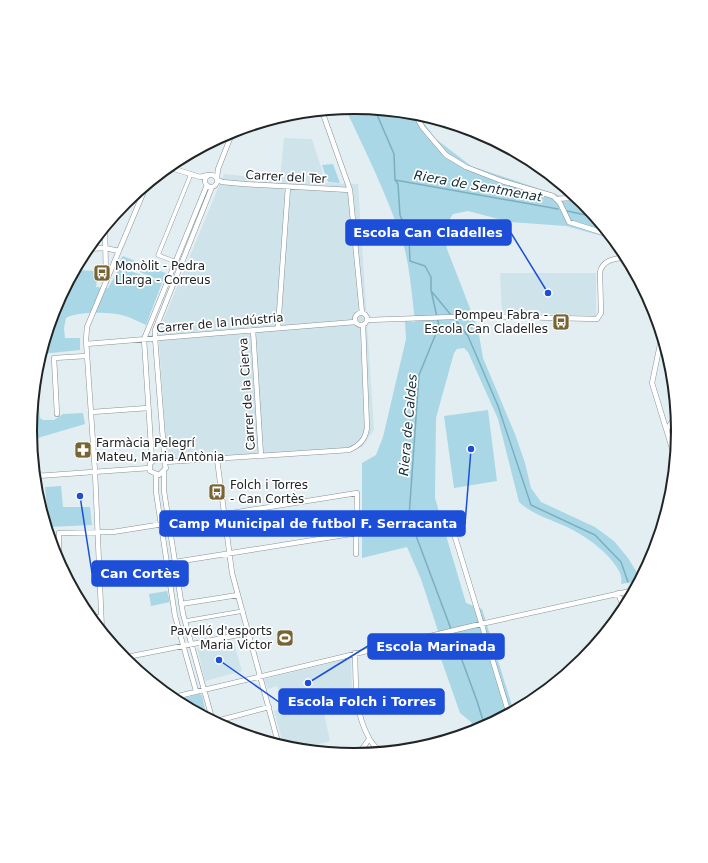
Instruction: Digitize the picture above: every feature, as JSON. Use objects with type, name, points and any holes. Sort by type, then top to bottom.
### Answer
[{"type":"street","points":[[324,116],[350,190],[362,313],[366,316],[367,320]]},
{"type":"street","points":[[419,122],[446,155],[466,168],[502,181],[553,196],[560,203],[569,222],[599,232]]},
{"type":"street","points":[[211,714],[185,620],[164,491],[165,462],[155,330],[212,187],[218,181],[218,169],[229,141]]},
{"type":"street","points":[[176,169],[200,177],[210,175],[218,169]]},
{"type":"street","points":[[176,262],[158,255],[191,174]]},
{"type":"street","points":[[210,175],[218,181]]},
{"type":"street","points":[[149,468],[152,461],[144,339],[210,175]]},
{"type":"street","points":[[200,177],[206,184],[212,187]]},
{"type":"street","name":"Carrer del Ter","points":[[218,181],[288,187],[350,190]]},
{"type":"street","points":[[278,328],[288,187]]},
{"type":"street","points":[[101,622],[99,533],[92,412],[86,356],[87,327],[143,194]]},
{"type":"street","points":[[556,199],[568,198]]},
{"type":"street","points":[[106,236],[106,283]]},
{"type":"street","points":[[95,249],[105,248],[119,251]]},
{"type":"street","points":[[152,461],[157,459],[165,462],[349,450],[360,443],[365,436],[367,428],[363,325],[367,320],[482,316],[597,319],[601,313],[600,272],[602,266],[607,261],[620,258]]},
{"type":"street","points":[[362,313],[355,316],[355,322],[358,325],[363,325]]},
{"type":"street","name":"Carrer de la Indústria","points":[[86,344],[355,322]]},
{"type":"street","name":"Carrer de la Cierva","points":[[253,330],[261,456]]},
{"type":"street","points":[[659,347],[652,383],[671,442]]},
{"type":"street","points":[[57,414],[54,358],[86,356]]},
{"type":"street","points":[[92,412],[148,408]]},
{"type":"street","points":[[667,429],[671,424]]},
{"type":"street","points":[[217,459],[232,573],[278,739]]},
{"type":"street","points":[[149,468],[151,472],[156,474],[164,472]]},
{"type":"street","points":[[40,476],[149,468]]},
{"type":"street","points":[[156,474],[156,492],[175,616],[196,691]]},
{"type":"street","points":[[59,547],[59,533],[113,532],[357,493],[356,554]]},
{"type":"street","points":[[452,527],[507,709]]},
{"type":"street","points":[[100,572],[119,571],[357,533]]},
{"type":"street","points":[[179,696],[259,675],[628,591]]},
{"type":"street","points":[[618,593],[621,603]]},
{"type":"street","points":[[182,604],[238,595]]},
{"type":"street","points":[[185,620],[243,611]]},
{"type":"street","points":[[130,656],[248,633]]},
{"type":"street","points":[[355,653],[356,704],[360,719],[369,739],[376,748]]},
{"type":"street","points":[[222,720],[269,707]]},
{"type":"street","points":[[363,748],[369,739]]},
{"type":"shaded area","points":[[348,114],[395,117],[423,122],[436,139],[471,166],[569,199],[592,222],[603,236],[566,226],[510,222],[468,211],[453,214],[443,230],[447,249],[478,329],[483,358],[515,434],[525,463],[531,488],[541,502],[595,527],[614,541],[628,558],[637,573],[633,582],[621,584],[621,575],[618,570],[609,557],[598,547],[573,530],[536,514],[519,502],[498,419],[468,352],[464,348],[457,349],[454,353],[436,418],[435,498],[466,603],[482,609],[512,706],[494,716],[472,725],[471,722],[460,713],[434,639],[440,637],[421,579],[407,547],[362,558],[362,463],[376,455],[383,437],[406,339],[405,321],[415,322],[409,272],[403,243],[384,192]]},
{"type":"shaded area","points":[[284,138],[312,139],[326,183],[358,184],[374,430],[362,447],[167,460],[159,343],[160,328],[224,174],[280,180]]},
{"type":"shaded area","points":[[333,164],[340,183],[328,182],[322,165]]},
{"type":"shaded area","points":[[123,256],[168,274],[164,282],[118,263]]},
{"type":"shaded area","points":[[120,267],[162,283],[146,325],[128,317],[112,314],[87,313],[71,316],[66,318],[64,328],[65,338],[80,338],[80,350],[47,353],[61,310],[81,270],[98,271],[96,287],[108,288]]},
{"type":"shaded area","points":[[500,273],[596,273],[596,316],[502,312]]},
{"type":"shaded area","points":[[39,404],[40,418],[43,420],[54,420],[63,414],[83,413],[85,424],[37,438]]},
{"type":"shaded area","points":[[488,410],[497,481],[454,488],[444,416]]},
{"type":"shaded area","points":[[61,486],[63,507],[90,507],[92,525],[52,527],[47,512],[45,487]]},
{"type":"shaded area","points":[[167,591],[170,602],[151,606],[149,594]]},
{"type":"shaded area","points":[[233,640],[242,671],[205,681],[197,648]]},
{"type":"shaded area","points":[[351,658],[352,690],[283,706],[277,686],[268,689],[264,679]]},
{"type":"shaded area","points":[[199,694],[202,695],[205,711],[195,706],[184,698]]},
{"type":"shaded area","points":[[321,700],[330,741],[313,746],[282,740],[274,711]]},
{"type":"waterway","name":"Riera de Caldes","points":[[377,115],[394,154],[395,180],[398,184],[400,215],[409,237],[410,261],[425,266],[431,277],[431,290],[439,326],[419,375],[409,517],[451,629]]},
{"type":"waterway","name":"Riera de Sentmenat","points":[[395,180],[558,209]]},
{"type":"waterway","name":"Riera de Sentmenat","points":[[567,211],[585,215]]},
{"type":"waterway","points":[[432,292],[451,315]]},
{"type":"waterway","points":[[454,318],[468,336],[498,406],[531,505],[595,535],[621,562],[628,582]]},
{"type":"waterway","name":"Riera de Caldes","points":[[452,633],[483,721]]},
{"type":"place","name":"Monòlit - Pedra Llarga - Correus","points":[[102,273]]},
{"type":"place","name":"Escola Can Cladelles","points":[[548,293]]},
{"type":"place","name":"Pompeu Fabra - Escola Can Cladelles","points":[[561,322]]},
{"type":"place","name":"Camp Municipal de futbol F. Serracanta","points":[[471,449]]},
{"type":"place","name":"Farmàcia Pelegrí Mateu, Maria Antònia","points":[[83,450]]},
{"type":"place","name":"Folch i Torres - Can Cortès","points":[[217,492]]},
{"type":"place","name":"Can Cortès","points":[[80,496]]},
{"type":"place","name":"Pavelló d'esports Maria Victor","points":[[285,638]]},
{"type":"place","name":"Escola Folch i Torres","points":[[219,660]]},
{"type":"place","name":"Escola Marinada","points":[[308,683]]}]
